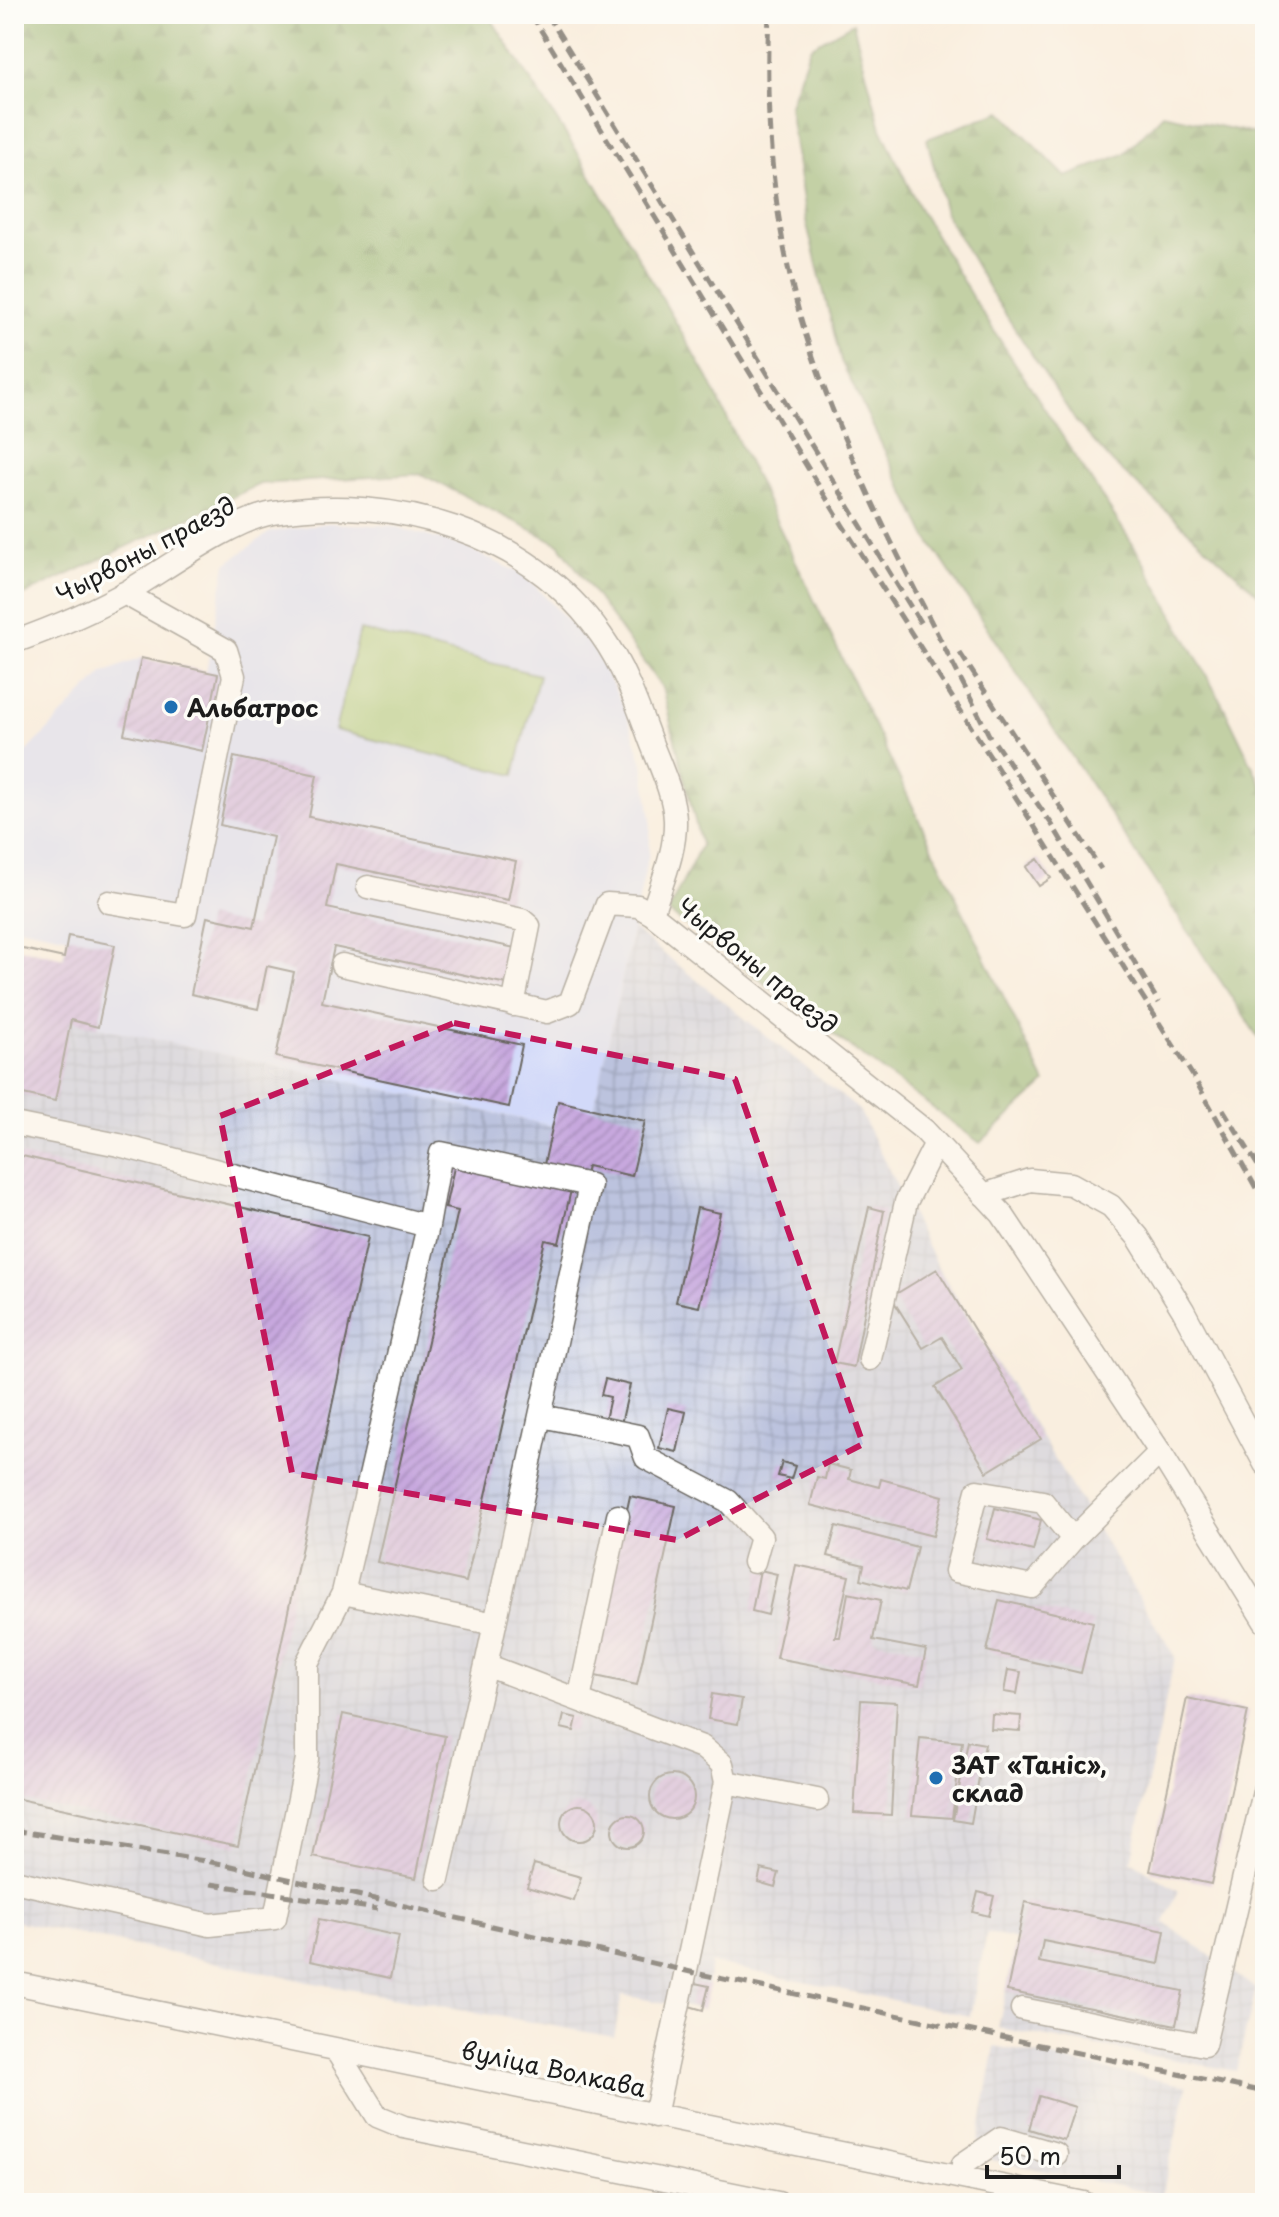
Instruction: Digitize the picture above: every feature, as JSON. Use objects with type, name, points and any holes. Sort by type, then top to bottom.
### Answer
[{"type":"street","name":"Чырвоны праезд","points":[[14,642],[48,630],[124,593],[231,531],[271,513],[333,509],[396,510],[451,526],[507,550],[540,572],[603,637],[636,701],[675,817],[668,864],[652,914],[936,1143],[1002,1214],[1160,1452],[1265,1622]]},
{"type":"street","points":[[109,902],[185,915],[234,676],[226,650],[124,593]]},
{"type":"street","points":[[368,887],[522,920],[529,926],[513,1005]]},
{"type":"street","points":[[342,965],[547,1012],[570,1003],[607,904],[638,906],[652,914]]},
{"type":"street","points":[[14,1124],[119,1145],[428,1226]]},
{"type":"street","points":[[870,1359],[906,1202],[936,1143]]},
{"type":"street","points":[[14,1881],[210,1925],[275,1918],[307,1759],[307,1663],[343,1593],[428,1226],[441,1153],[590,1185],[542,1416],[438,1879]]},
{"type":"street","points":[[984,1195],[1030,1180],[1071,1184],[1111,1206],[1138,1237],[1183,1310],[1265,1464]]},
{"type":"street","points":[[542,1416],[638,1436],[646,1458],[728,1501],[737,1510],[761,1537],[754,1562]]},
{"type":"street","points":[[1073,1539],[1043,1502],[977,1491],[956,1571],[1032,1587],[1073,1539],[1160,1452]]},
{"type":"street","points":[[579,1700],[618,1516]]},
{"type":"street","points":[[343,1593],[495,1624]]},
{"type":"street","points":[[486,1665],[702,1747],[722,1764],[726,1782],[655,2116]]},
{"type":"street","points":[[726,1782],[817,1800]]},
{"type":"street","points":[[1022,2009],[1204,2045],[1265,1788]]},
{"type":"street","name":"вуліца Волкава","points":[[14,1983],[1084,2203]]},
{"type":"street","points":[[336,2050],[377,2116],[404,2127],[778,2203]]},
{"type":"street","points":[[963,2164],[1001,2138],[1056,2154]]},
{"type":"highlighted area","points":[[454,1023],[735,1079],[863,1444],[677,1540],[292,1473],[220,1116]]},
{"type":"shaded area","points":[[328,523],[394,526],[465,547],[526,576],[594,649],[625,709],[643,763],[651,819],[649,853],[594,1109],[553,1126],[98,1027],[115,946],[14,926],[14,765],[103,673],[141,658],[206,672],[226,564],[270,532]]},
{"type":"shaded area","points":[[633,929],[859,1110],[935,1262],[1175,1657],[1131,1861],[1179,1891],[1164,1922],[1256,1989],[1236,2071],[998,2028],[1017,1940],[987,1933],[970,2016],[711,1963],[703,2010],[622,1995],[614,2037],[319,1984],[14,1921],[14,947],[63,958],[68,936],[115,945],[98,1027],[552,1126],[594,1109]]},
{"type":"shaded area","points":[[995,2046],[1187,2086],[1162,2195],[992,2160],[978,2141]]},
{"type":"green space","points":[[14,14],[488,14],[578,153],[708,378],[1045,1083],[980,1143],[668,912],[701,845],[662,688],[559,544],[421,474],[260,484],[14,600]]},
{"type":"green space","points":[[853,23],[881,128],[918,206],[974,300],[1141,557],[1223,705],[1265,792],[1265,1048],[926,536],[841,361],[806,221],[789,107],[810,47]]},
{"type":"green space","points":[[1001,111],[1066,177],[1124,154],[1163,114],[1265,136],[1265,600],[1113,463],[1076,422],[992,294],[945,213],[927,139]]},
{"type":"green space","points":[[360,630],[539,675],[514,775],[335,730]]},
{"type":"building","name":"Альбатрос","points":[[141,658],[218,674],[202,751],[124,734]]},
{"type":"building","points":[[234,757],[317,775],[309,817],[516,861],[508,900],[336,864],[327,908],[515,948],[507,984],[334,947],[322,1002],[522,1045],[509,1107],[276,1057],[294,972],[267,966],[258,1009],[191,994],[207,917],[254,927],[273,837],[220,825]]},
{"type":"building","points":[[1038,859],[1051,878],[1039,886],[1026,867]]},
{"type":"building","points":[[68,936],[115,945],[98,1027],[71,1020],[55,1101],[14,1092],[14,947],[64,958]]},
{"type":"building","points":[[558,1101],[645,1121],[632,1176],[587,1166],[584,1179],[543,1169]]},
{"type":"building","points":[[14,1154],[368,1237],[238,1846],[14,1798]]},
{"type":"building","points":[[455,1163],[571,1190],[559,1243],[545,1240],[466,1582],[377,1562],[458,1211],[445,1208]]},
{"type":"building","points":[[869,1207],[884,1211],[854,1367],[834,1363]]},
{"type":"building","points":[[697,1208],[720,1213],[699,1307],[676,1302]]},
{"type":"building","points":[[937,1269],[1041,1439],[987,1472],[935,1387],[962,1370],[942,1337],[923,1348],[891,1297]]},
{"type":"building","points":[[605,1379],[630,1385],[621,1424],[605,1420],[610,1397],[601,1395]]},
{"type":"building","points":[[668,1408],[686,1412],[677,1452],[659,1448]]},
{"type":"building","points":[[782,1462],[795,1466],[791,1479],[778,1476]]},
{"type":"building","points":[[828,1464],[851,1470],[849,1479],[879,1487],[881,1479],[943,1496],[933,1536],[810,1505],[817,1477],[825,1479]]},
{"type":"building","points":[[630,1496],[676,1506],[637,1685],[591,1675]]},
{"type":"building","points":[[995,1508],[1041,1520],[1033,1551],[987,1539]]},
{"type":"building","points":[[836,1526],[917,1547],[906,1591],[861,1579],[864,1565],[828,1556]]},
{"type":"building","points":[[796,1565],[849,1576],[835,1637],[840,1637],[848,1593],[881,1600],[873,1640],[926,1650],[919,1685],[776,1658]]},
{"type":"building","points":[[760,1570],[777,1574],[768,1615],[752,1611]]},
{"type":"building","points":[[999,1600],[1093,1622],[1081,1673],[987,1651]]},
{"type":"building","points":[[1008,1670],[1021,1672],[1017,1694],[1004,1692]]},
{"type":"building","points":[[712,1694],[742,1699],[738,1724],[708,1719]]},
{"type":"building","points":[[1187,1698],[1248,1711],[1211,1884],[1150,1871]]},
{"type":"building","points":[[861,1700],[897,1702],[891,1815],[854,1813]]},
{"type":"building","points":[[343,1714],[445,1736],[416,1878],[313,1857]]},
{"type":"building","points":[[992,1714],[1021,1716],[1020,1731],[991,1729]]},
{"type":"building","points":[[564,1715],[577,1718],[574,1731],[561,1728]]},
{"type":"building","name":"ЗАТ «Таніс», склад","points":[[920,1738],[962,1742],[952,1818],[912,1815]]},
{"type":"building","points":[[968,1741],[985,1744],[971,1823],[953,1820]]},
{"type":"building","points":[[672,1775],[688,1781],[694,1797],[688,1813],[672,1819],[656,1813],[650,1797],[656,1781]]},
{"type":"building","points":[[579,1805],[591,1811],[597,1823],[591,1835],[579,1841],[567,1835],[561,1823],[567,1811]]},
{"type":"building","points":[[628,1815],[640,1819],[644,1831],[640,1843],[628,1847],[616,1843],[612,1831],[616,1819]]},
{"type":"building","points":[[534,1864],[581,1877],[574,1901],[527,1887]]},
{"type":"building","points":[[761,1869],[779,1873],[775,1887],[758,1882]]},
{"type":"building","points":[[978,1892],[994,1896],[989,1916],[973,1912]]},
{"type":"building","points":[[1025,1902],[1165,1931],[1159,1964],[1043,1941],[1039,1962],[1183,1991],[1176,2025],[1007,1991]]},
{"type":"building","points":[[319,1919],[399,1936],[390,1978],[310,1961]]},
{"type":"building","points":[[695,1983],[709,1986],[703,2010],[689,2006]]},
{"type":"building","points":[[1039,2096],[1075,2107],[1064,2140],[1029,2129]]},
{"type":"railway","points":[[531,14],[842,524],[1193,1076],[1265,1204]]},
{"type":"railway","points":[[547,14],[923,627]]},
{"type":"railway","points":[[769,14],[768,97],[774,181],[787,264],[809,345],[869,495],[990,737]]},
{"type":"railway","points":[[960,653],[1101,869]]},
{"type":"railway","points":[[995,743],[1051,823],[1159,1003]]},
{"type":"railway","points":[[1223,1109],[1265,1177]]},
{"type":"railway","points":[[14,1830],[223,1864],[695,1973],[1265,2092]]},
{"type":"railway","points":[[211,1884],[377,1909]]},
{"type":"place","name":"Альбатрос","points":[[171,707]]},
{"type":"place","name":"ЗАТ «Таніс», склад","points":[[936,1778]]}]
